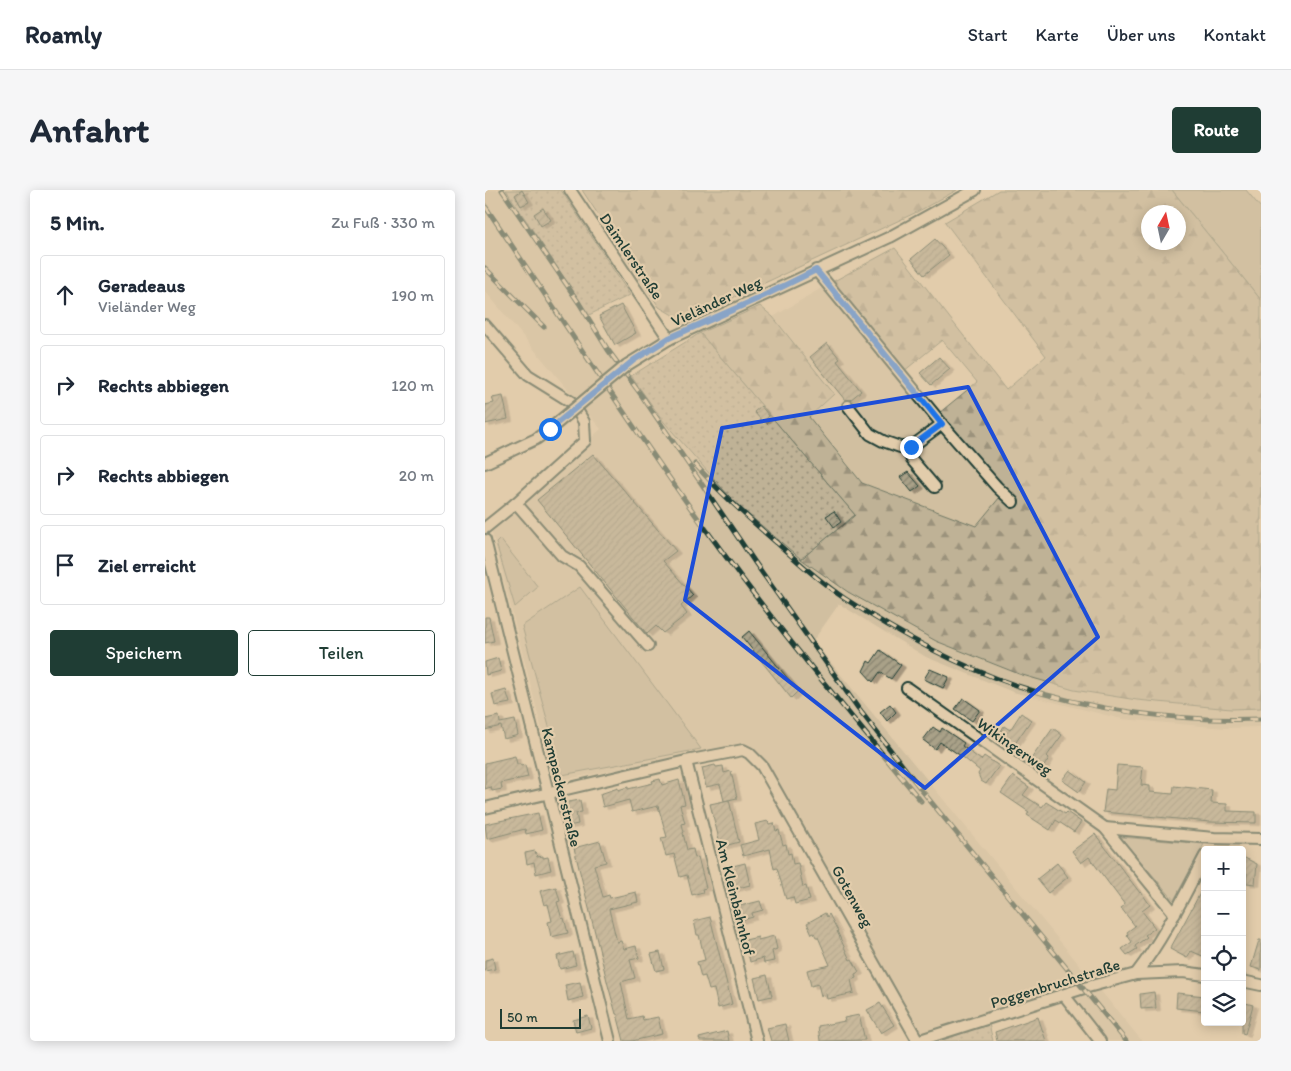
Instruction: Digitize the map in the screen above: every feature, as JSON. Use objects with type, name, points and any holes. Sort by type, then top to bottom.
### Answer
[{"type":"street","name":"Daimlerstraße","points":[[570,190],[669,338]]},
{"type":"street","name":"Vieländer Weg","points":[[485,463],[536,439],[627,365],[669,338],[890,237],[975,190]]},
{"type":"street","points":[[816,270],[942,424],[997,487],[1013,502]]},
{"type":"street","points":[[485,324],[527,375],[573,403],[584,422],[585,441],[485,528]]},
{"type":"street","points":[[848,406],[870,434],[900,447],[907,448],[942,424]]},
{"type":"street","points":[[907,448],[912,460],[935,487]]},
{"type":"street","points":[[516,503],[562,556],[579,566],[648,646]]},
{"type":"street","name":"Kampackerstraße","points":[[485,540],[610,1041]]},
{"type":"street","name":"Wikingerweg","points":[[907,688],[1105,828],[1175,914]]},
{"type":"street","name":"Gotenweg","points":[[686,761],[743,750],[763,766],[917,1041]]},
{"type":"street","points":[[485,808],[686,761]]},
{"type":"street","name":"Am Kleinbahnhof","points":[[686,761],[757,1041]]},
{"type":"street","points":[[1105,828],[1214,838],[1261,839]]},
{"type":"street","points":[[1210,846],[1214,838]]},
{"type":"street","points":[[1136,974],[1175,914],[1201,864]]},
{"type":"street","name":"Poggenbruchstraße","points":[[917,1041],[931,1039],[1064,995],[1136,974],[1183,972],[1201,974]]},
{"type":"street","points":[[1246,982],[1261,985]]},
{"type":"street","points":[[1064,995],[1100,1041]]},
{"type":"highlighted area","points":[[968,387],[1098,637],[925,788],[685,600],[722,428]]},
{"type":"shaded area","points":[[485,190],[506,190],[625,370],[664,422],[736,504],[801,559],[848,592],[936,641],[1019,674],[1074,690],[1137,700],[1231,709],[1261,708],[1261,727],[1225,728],[1122,719],[1013,692],[926,657],[839,604],[813,641],[1142,1041],[1104,1041],[1067,991],[922,1035],[810,838],[750,745],[555,781],[491,529],[601,429],[485,291]]},
{"type":"shaded area","points":[[823,287],[1001,498],[976,527],[862,483],[809,417],[834,394],[773,317]]},
{"type":"green space","points":[[506,190],[561,190],[630,295],[589,315]]},
{"type":"green space","points":[[582,190],[957,190],[917,212],[683,321],[659,307]]},
{"type":"green space","points":[[999,190],[1172,190],[1184,205],[1141,205],[1141,250],[1186,250],[1186,207],[1261,300],[1261,708],[1231,709],[1137,700],[1074,690],[1019,674],[936,641],[848,592],[801,559],[855,515],[700,333],[760,306],[773,317],[834,394],[809,417],[862,483],[976,526],[1000,497],[933,418],[977,382],[942,340],[898,376],[823,287],[895,248],[1006,390],[1046,356],[945,222]]},
{"type":"green space","points":[[1172,190],[1246,190],[1261,208],[1261,300],[1186,205]]},
{"type":"green space","points":[[700,333],[855,515],[801,559],[736,504],[664,422],[631,376]]},
{"type":"green space","points":[[500,539],[538,587],[515,607],[496,543]]},
{"type":"green space","points":[[580,587],[701,749],[562,775],[522,626]]},
{"type":"green space","points":[[1120,837],[1204,844],[1201,846],[1201,850],[1174,900]]},
{"type":"green space","points":[[989,1024],[993,1041],[940,1041]]},
{"type":"building","points":[[522,190],[529,202],[521,206],[515,195]]},
{"type":"building","points":[[543,208],[551,220],[541,226],[534,214]]},
{"type":"building","points":[[935,239],[949,255],[924,275],[911,259]]},
{"type":"building","points":[[621,305],[636,333],[615,345],[599,316]]},
{"type":"building","points":[[827,343],[840,359],[837,361],[861,391],[850,400],[845,400],[810,357]]},
{"type":"building","points":[[939,357],[950,369],[931,385],[920,373]]},
{"type":"building","points":[[503,396],[508,419],[485,424],[485,405],[494,403],[492,398]]},
{"type":"building","points":[[761,406],[769,416],[763,422],[754,412]]},
{"type":"building","points":[[593,454],[676,551],[663,561],[693,595],[681,606],[687,614],[663,633],[656,626],[647,634],[537,500]]},
{"type":"building","points":[[908,472],[920,486],[912,492],[900,477]]},
{"type":"building","points":[[834,511],[841,522],[834,527],[826,516]]},
{"type":"building","points":[[485,617],[489,617],[494,641],[485,643]]},
{"type":"building","points":[[749,631],[798,691],[791,698],[742,637]]},
{"type":"building","points":[[880,650],[901,665],[891,679],[880,672],[873,682],[863,671],[868,661],[871,663]]},
{"type":"building","points":[[498,658],[501,671],[486,675],[485,662]]},
{"type":"building","points":[[930,669],[949,677],[943,688],[924,679]]},
{"type":"building","points":[[506,690],[510,703],[495,706],[492,694]]},
{"type":"building","points":[[963,698],[980,710],[972,721],[955,709]]},
{"type":"building","points":[[890,704],[896,712],[887,721],[880,712]]},
{"type":"building","points":[[1021,713],[1031,720],[1012,748],[997,737],[1004,726],[1010,730]]},
{"type":"building","points":[[499,716],[500,723],[515,720],[518,735],[504,739],[501,726],[485,730],[485,719]]},
{"type":"building","points":[[933,727],[940,732],[942,728],[964,743],[962,746],[981,760],[984,756],[999,766],[986,784],[981,781],[978,774],[980,771],[964,758],[940,742],[935,749],[923,740]]},
{"type":"building","points":[[1053,728],[1062,735],[1047,756],[1049,758],[1043,768],[1031,759]]},
{"type":"building","points":[[515,756],[517,764],[525,765],[528,777],[501,783],[502,789],[492,791],[491,787],[485,789],[485,763]]},
{"type":"building","points":[[715,765],[716,767],[723,766],[724,773],[731,771],[737,798],[724,801],[720,784],[706,787],[702,768]]},
{"type":"building","points":[[1117,765],[1143,767],[1141,785],[1150,786],[1150,792],[1173,794],[1174,786],[1212,790],[1211,803],[1227,804],[1227,811],[1256,812],[1256,823],[1210,822],[1103,812],[1106,789],[1115,790]]},
{"type":"building","points":[[1070,770],[1086,782],[1079,792],[1062,780]]},
{"type":"building","points":[[1013,776],[1029,787],[1023,795],[1042,807],[1046,802],[1065,814],[1067,812],[1081,822],[1074,832],[1056,820],[1050,830],[1027,815],[1029,812],[1001,793]]},
{"type":"building","points":[[660,779],[662,785],[679,780],[685,804],[680,805],[685,823],[682,824],[683,833],[687,850],[693,849],[695,858],[698,857],[706,888],[702,889],[703,892],[692,895],[687,875],[680,877],[674,854],[666,856],[661,838],[667,837],[658,806],[632,812],[629,800],[603,807],[600,794],[618,788],[618,790],[628,787],[628,789],[653,783],[652,781]]},
{"type":"building","points":[[580,800],[582,812],[576,813],[578,824],[568,826],[563,803]]},
{"type":"building","points":[[729,800],[739,842],[721,847],[710,804]]},
{"type":"building","points":[[538,813],[542,830],[526,834],[525,829],[487,839],[485,824]]},
{"type":"building","points":[[768,821],[769,824],[774,823],[776,831],[779,830],[783,845],[786,844],[788,854],[791,853],[793,864],[798,863],[803,887],[806,886],[810,900],[795,904],[793,897],[786,899],[777,868],[774,869],[770,849],[743,856],[740,845],[759,840],[755,824]]},
{"type":"building","points":[[1095,834],[1150,905],[1142,911],[1155,928],[1135,946],[1137,949],[1127,955],[1122,949],[1132,942],[1127,932],[1135,926],[1121,908],[1125,905],[1089,857],[1081,863],[1072,851]]},
{"type":"building","points":[[600,841],[606,862],[594,865],[603,897],[609,895],[610,898],[636,892],[638,902],[609,909],[617,942],[621,941],[624,949],[636,946],[639,958],[630,960],[635,978],[621,982],[629,1019],[642,1016],[643,1020],[658,1017],[662,1034],[624,1041],[574,848]]},
{"type":"building","points":[[535,851],[537,857],[548,857],[551,870],[536,874],[534,862],[527,864],[525,853]]},
{"type":"building","points":[[1246,858],[1257,864],[1255,884],[1246,883]]},
{"type":"building","points":[[745,863],[750,885],[730,890],[725,868]]},
{"type":"building","points":[[1057,863],[1068,877],[1048,893],[1037,879]]},
{"type":"building","points":[[556,887],[560,901],[557,902],[568,933],[551,937],[548,922],[552,921],[548,904],[544,905],[540,891]]},
{"type":"building","points":[[1201,891],[1201,955],[1191,951],[1187,958],[1170,949]]},
{"type":"building","points":[[760,901],[763,910],[752,913],[753,917],[739,921],[736,907]]},
{"type":"building","points":[[825,913],[827,917],[829,914],[850,960],[852,959],[859,972],[855,974],[856,978],[851,980],[854,993],[827,999],[826,994],[821,996],[818,984],[811,986],[807,970],[830,965],[818,937],[814,933],[812,934],[807,923]]},
{"type":"building","points":[[710,917],[732,1004],[718,1008],[714,989],[709,990],[705,976],[701,977],[697,962],[705,960],[694,921]]},
{"type":"building","points":[[774,936],[777,949],[772,951],[774,961],[764,963],[763,958],[750,962],[745,940],[758,937],[758,940]]},
{"type":"building","points":[[1259,940],[1261,940],[1261,970],[1251,967]]},
{"type":"building","points":[[573,952],[576,965],[560,969],[557,956]]},
{"type":"building","points":[[660,952],[664,969],[656,971],[651,954]]},
{"type":"building","points":[[493,958],[495,969],[485,971],[485,960]]},
{"type":"building","points":[[767,975],[772,996],[759,999],[754,978]]},
{"type":"building","points":[[580,982],[583,997],[568,1001],[565,985]]},
{"type":"building","points":[[1154,992],[1156,1008],[1141,1009],[1140,994]]},
{"type":"building","points":[[1177,993],[1201,996],[1201,1011],[1176,1008]]},
{"type":"building","points":[[880,1003],[894,1025],[881,1033],[867,1010]]},
{"type":"building","points":[[1246,1003],[1253,1005],[1245,1034],[1242,1033],[1242,1026],[1246,1026]]},
{"type":"building","points":[[859,1015],[865,1040],[820,1041],[818,1026],[845,1021],[844,1018]]},
{"type":"building","points":[[588,1016],[591,1028],[576,1032],[573,1020]]},
{"type":"building","points":[[1038,1017],[1046,1041],[997,1041],[995,1032]]},
{"type":"building","points":[[785,1024],[789,1041],[771,1041],[767,1028]]},
{"type":"building","points":[[727,1031],[729,1041],[700,1041],[699,1038]]},
{"type":"railway","points":[[502,190],[579,303],[608,350],[642,396],[756,564],[858,708],[923,792],[1126,1041]]},
{"type":"railway","points":[[485,206],[637,432],[732,565],[801,655],[921,801]]},
{"type":"railway","points":[[485,268],[544,327]]},
{"type":"railway","points":[[695,464],[745,515],[809,572],[835,592],[905,635],[971,668],[1044,694],[1106,708],[1200,719],[1261,719]]},
{"type":"route","points":[[550,429],[634,360],[669,338],[757,299],[816,270],[942,424],[911,447]]}]
